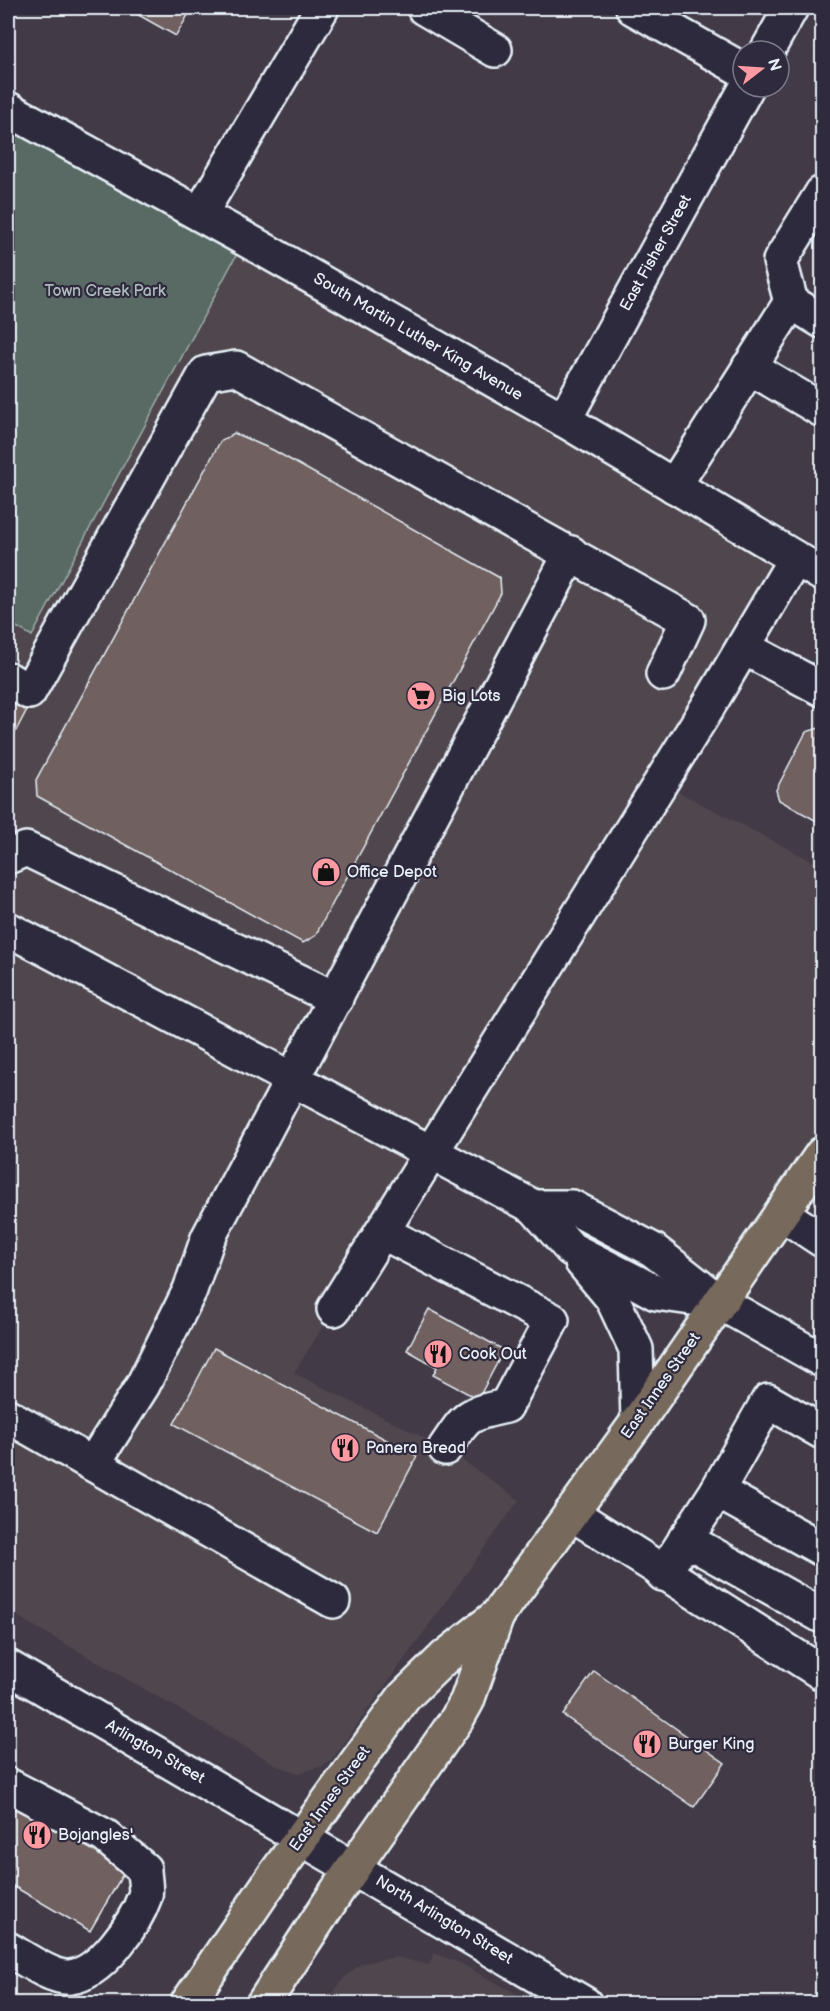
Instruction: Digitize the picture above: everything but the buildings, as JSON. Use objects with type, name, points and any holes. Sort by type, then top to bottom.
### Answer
[{"type":"main road","name":"East Innes Street","points":[[187,2004],[404,1697],[429,1671],[497,1616],[638,1421],[822,1154]]},
{"type":"main road","name":"East Innes Street","points":[[264,2004],[353,1867],[457,1719],[467,1701],[497,1616]]},
{"type":"street","points":[[200,214],[322,8]]},
{"type":"street","points":[[424,8],[495,50]]},
{"type":"street","points":[[633,8],[731,63]]},
{"type":"street","points":[[774,39],[792,8]]},
{"type":"street","name":"East Fisher Street","points":[[564,420],[740,99]]},
{"type":"street","name":"South Martin Luther King Avenue","points":[[8,109],[200,214],[564,420],[810,568]]},
{"type":"street","points":[[822,193],[780,261],[791,302],[822,321]]},
{"type":"street","points":[[674,486],[791,302]]},
{"type":"street","points":[[749,367],[822,410]]},
{"type":"street","points":[[8,679],[29,692],[206,373],[236,368],[572,553],[688,620],[663,674]]},
{"type":"street","points":[[93,1464],[143,1385],[190,1290],[208,1238],[572,553]]},
{"type":"street","points":[[720,685],[754,653],[810,568]]},
{"type":"street","points":[[334,1309],[720,685],[810,568]]},
{"type":"street","points":[[754,653],[822,690]]},
{"type":"street","points":[[8,857],[26,849],[336,999]]},
{"type":"street","points":[[8,929],[534,1207],[612,1298],[636,1349],[638,1421]]},
{"type":"street","points":[[534,1207],[572,1207],[659,1253],[719,1302],[822,1360]]},
{"type":"street","points":[[781,1213],[822,1240]]},
{"type":"street","points":[[382,1232],[552,1320],[506,1406],[475,1412],[464,1419],[446,1448]]},
{"type":"street","points":[[571,1249],[656,1293],[719,1302]]},
{"type":"street","points":[[663,1574],[717,1491],[768,1401],[822,1432]]},
{"type":"street","points":[[8,1416],[333,1601]]},
{"type":"street","points":[[717,1491],[822,1549]]},
{"type":"street","points":[[571,1513],[663,1574],[822,1673]]},
{"type":"street","points":[[685,1539],[822,1616]]},
{"type":"street","name":"Arlington Street","points":[[8,1667],[303,1837]]},
{"type":"street","points":[[8,1785],[105,1836],[144,1869],[146,1894],[120,1941],[87,1973],[67,1978],[43,1969],[8,1949]]},
{"type":"street","name":"North Arlington Street","points":[[303,1837],[585,2004]]},
{"type":"shaded area","points":[[238,252],[795,559],[661,783],[822,866],[822,1154],[719,1302],[656,1293],[431,1152],[294,1373],[445,1448],[519,1500],[331,1761],[323,1766],[299,1773],[280,1767],[8,1611],[8,622],[32,636]]},
{"type":"shaded area","points":[[434,1953],[460,1963],[533,2003],[326,2003],[344,1978],[362,1963],[396,1957],[429,1965]]},
{"type":"green space","name":"Town Creek Park","points":[[8,120],[238,252],[32,636],[8,622]]},
{"type":"place","name":"Big Lots","points":[[421,696]]},
{"type":"place","name":"Office Depot","points":[[326,872]]},
{"type":"place","name":"Cook Out","points":[[438,1354]]},
{"type":"place","name":"Panera Bread","points":[[345,1448]]},
{"type":"place","name":"Burger King","points":[[647,1744]]},
{"type":"place","name":"Bojangles'","points":[[37,1835]]}]
